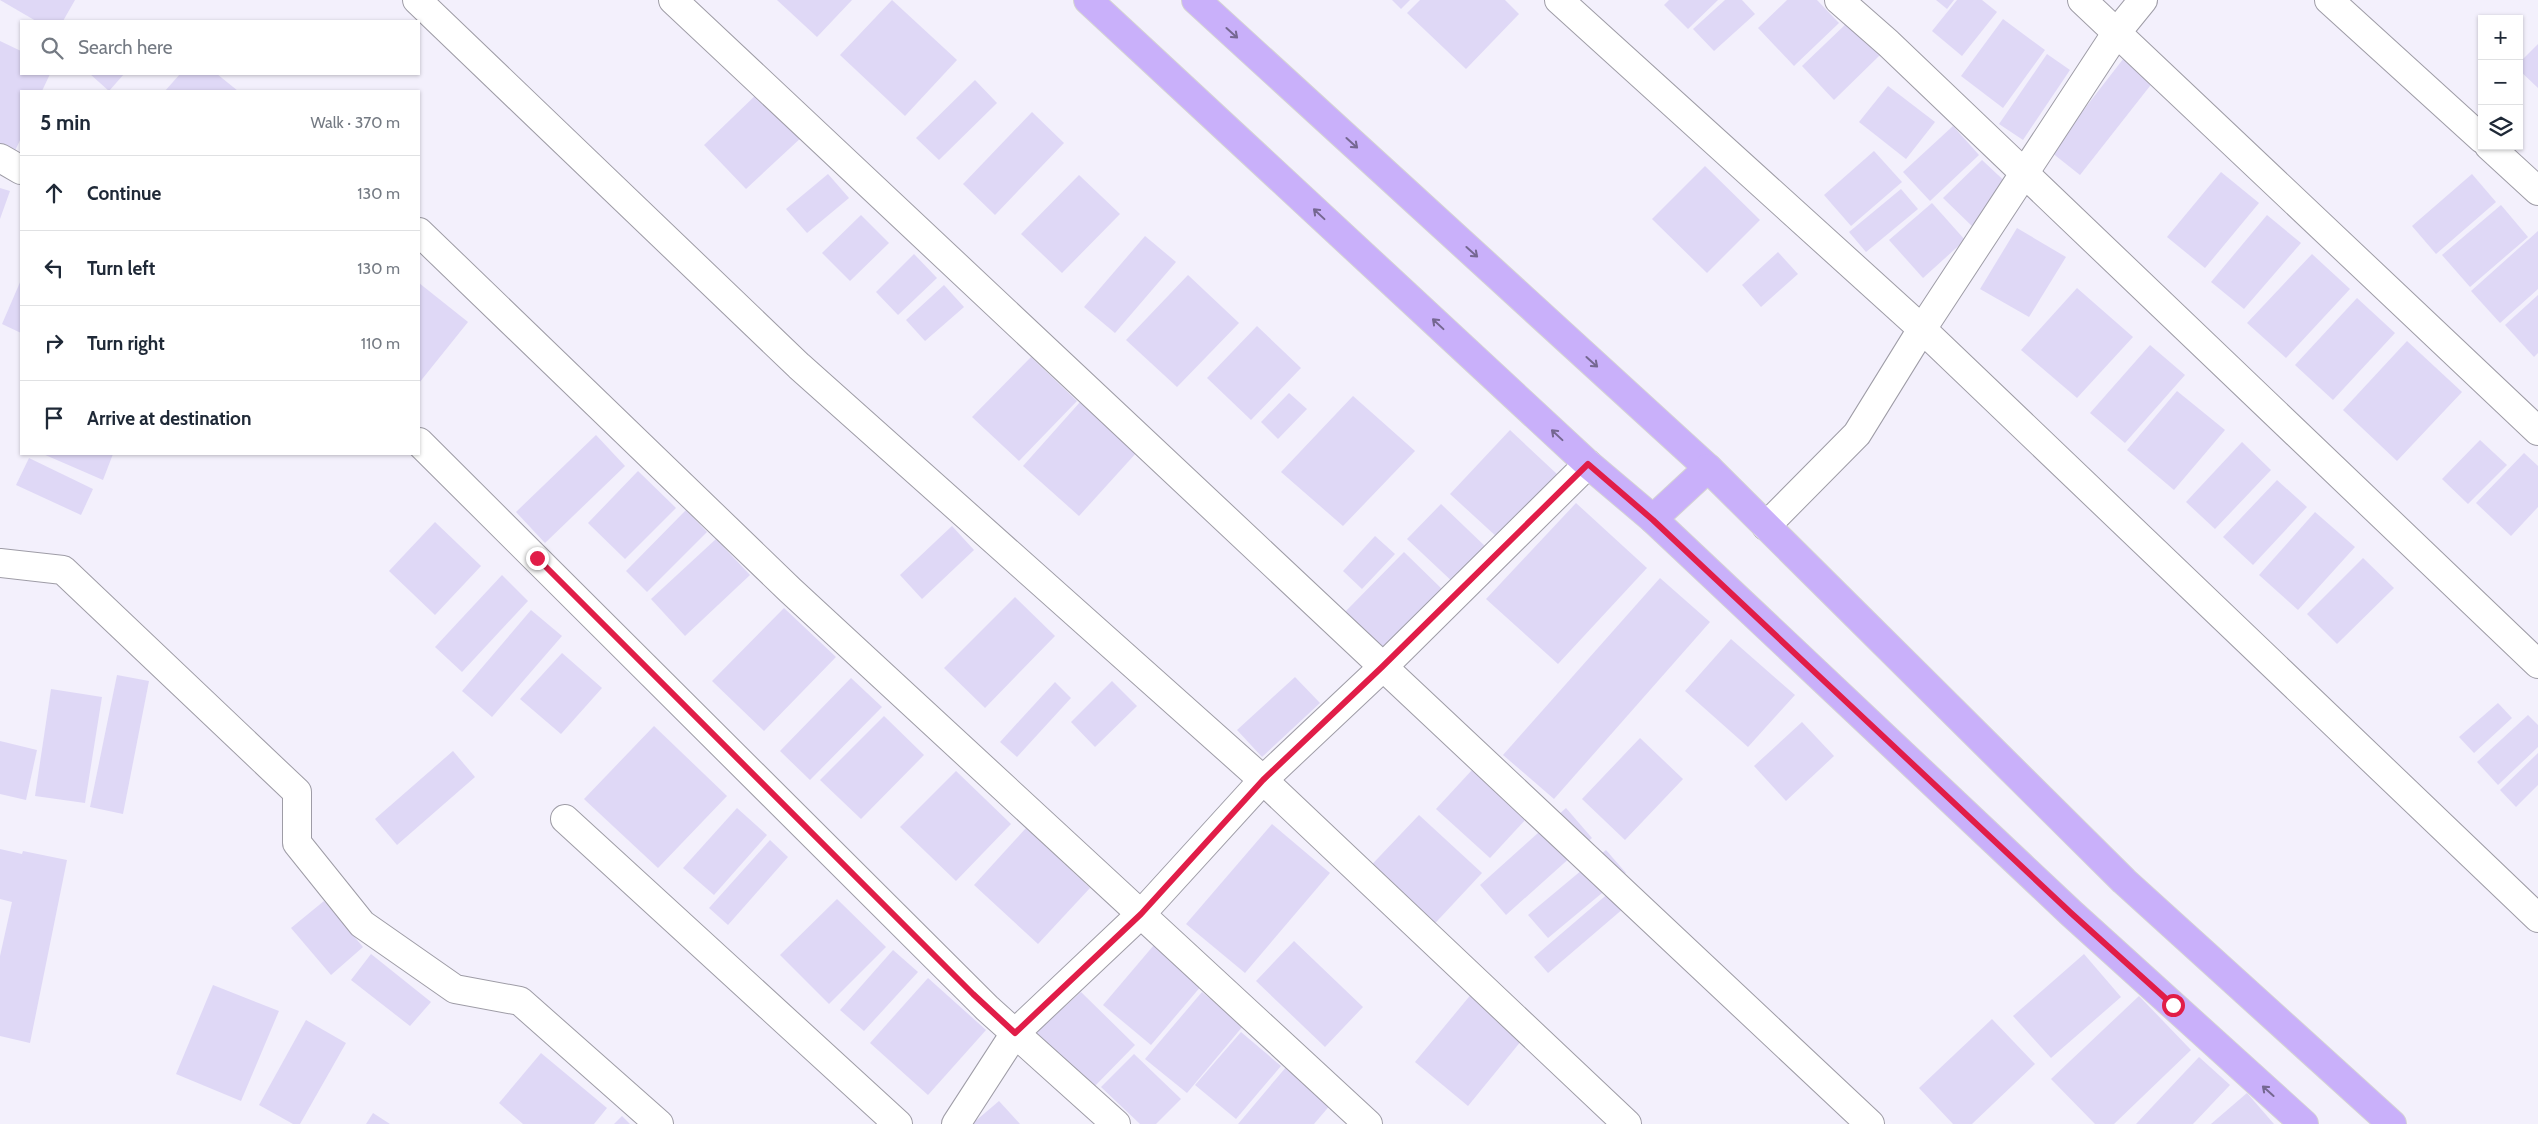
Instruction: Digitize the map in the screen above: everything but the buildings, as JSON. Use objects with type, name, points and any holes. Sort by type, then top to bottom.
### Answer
[{"type":"main road","points":[[1088,0],[1588,464],[1653,520],[2071,913],[2304,1124]]},
{"type":"main road","points":[[1196,0],[1708,468],[2124,881],[2392,1124]]},
{"type":"main road","points":[[1653,520],[1708,468]]},
{"type":"street","points":[[416,0],[799,366],[1263,780],[1627,1124]]},
{"type":"street","points":[[673,0],[1870,1124]]},
{"type":"street","points":[[1559,0],[1922,328],[2538,918]]},
{"type":"street","points":[[1840,0],[1888,42],[2024,175],[2538,664]]},
{"type":"street","points":[[2082,0],[2538,431]]},
{"type":"street","points":[[1766,526],[1857,434],[1922,328],[2117,32],[2143,0]]},
{"type":"street","points":[[2329,0],[2478,135]]},
{"type":"street","points":[[2493,150],[2538,191]]},
{"type":"street","points":[[0,158],[20,169]]},
{"type":"street","points":[[420,233],[790,590],[1368,1124]]},
{"type":"street","points":[[420,443],[973,994],[1116,1124]]},
{"type":"street","points":[[956,1124],[1015,1033],[1141,914],[1263,780],[1382,667],[1588,464]]},
{"type":"street","points":[[0,563],[63,570],[297,792],[297,843],[362,924],[455,989],[520,1001],[659,1124]]},
{"type":"street","points":[[565,819],[898,1124]]},
{"type":"route","points":[[537,558],[973,994],[1015,1033],[1141,914],[1263,780],[1382,667],[1588,464],[1653,520],[2071,913],[2173,1005]]}]
